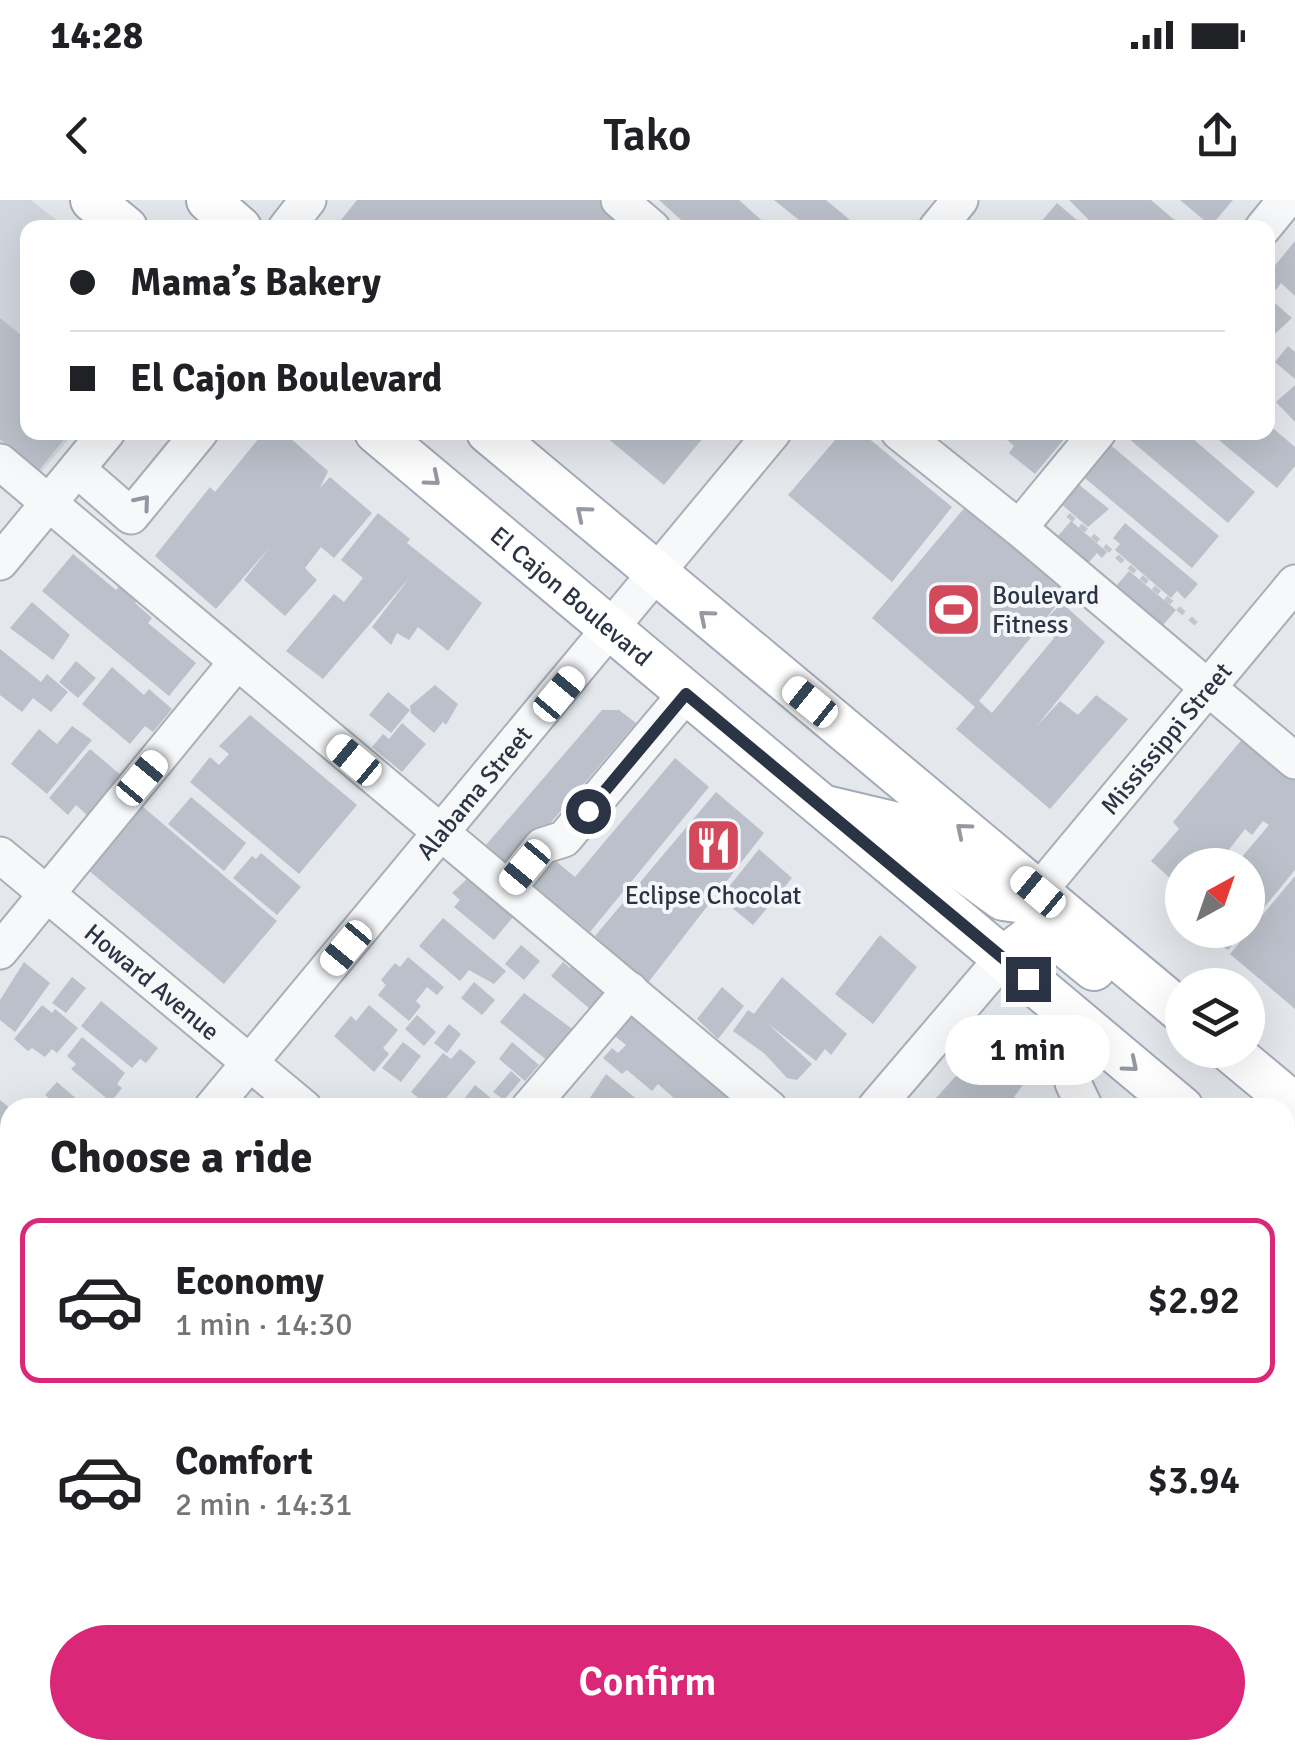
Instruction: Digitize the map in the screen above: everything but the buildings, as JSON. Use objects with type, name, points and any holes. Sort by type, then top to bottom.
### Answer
[{"type":"main road","points":[[92,200],[116,220]]},
{"type":"main road","points":[[208,200],[231,220]]},
{"type":"main road","name":"El Cajon Boulevard","points":[[385,440],[1170,1098]]},
{"type":"main road","points":[[497,440],[1165,998]]},
{"type":"main road","points":[[817,805],[901,824],[1003,899],[1024,904],[1038,892]]},
{"type":"main road","points":[[1002,958],[1028,938],[1055,937],[1152,1018],[1165,1022]]},
{"type":"main road","points":[[1250,1068],[1286,1098]]},
{"type":"street","points":[[292,220],[308,200]]},
{"type":"street","points":[[944,220],[960,200]]},
{"type":"street","points":[[1270,220],[1286,200]]},
{"type":"street","points":[[0,562],[100,440]]},
{"type":"street","points":[[76,469],[132,516],[194,440]]},
{"type":"street","name":"Alabama Street","points":[[220,1098],[657,576],[766,440]]},
{"type":"street","points":[[909,440],[1295,762]]},
{"type":"street","points":[[1019,528],[1092,440]]},
{"type":"street","points":[[0,462],[757,1098]]},
{"type":"street","name":"Mississippi Street","points":[[1038,892],[1295,582]]},
{"type":"street","points":[[0,950],[236,663]]},
{"type":"street","points":[[508,888],[542,846],[564,840],[686,694]]},
{"type":"street","name":"Howard Avenue","points":[[0,854],[292,1098]]},
{"type":"street","points":[[883,1098],[1002,958]]},
{"type":"street","points":[[537,1098],[630,990]]},
{"type":"street","points":[[1080,1022],[1073,1083],[1080,1098]]},
{"type":"path","points":[[1046,497],[1198,626]]},
{"type":"shaded area","points":[[0,200],[31,200],[56,220],[20,220],[20,440],[68,440],[36,478],[0,448]]},
{"type":"place","name":"Boulevard Fitness","points":[[953,609]]},
{"type":"place","name":"Eclipse Chocolat","points":[[713,846]]},
{"type":"route","points":[[588,811],[686,694],[1028,979]]}]
